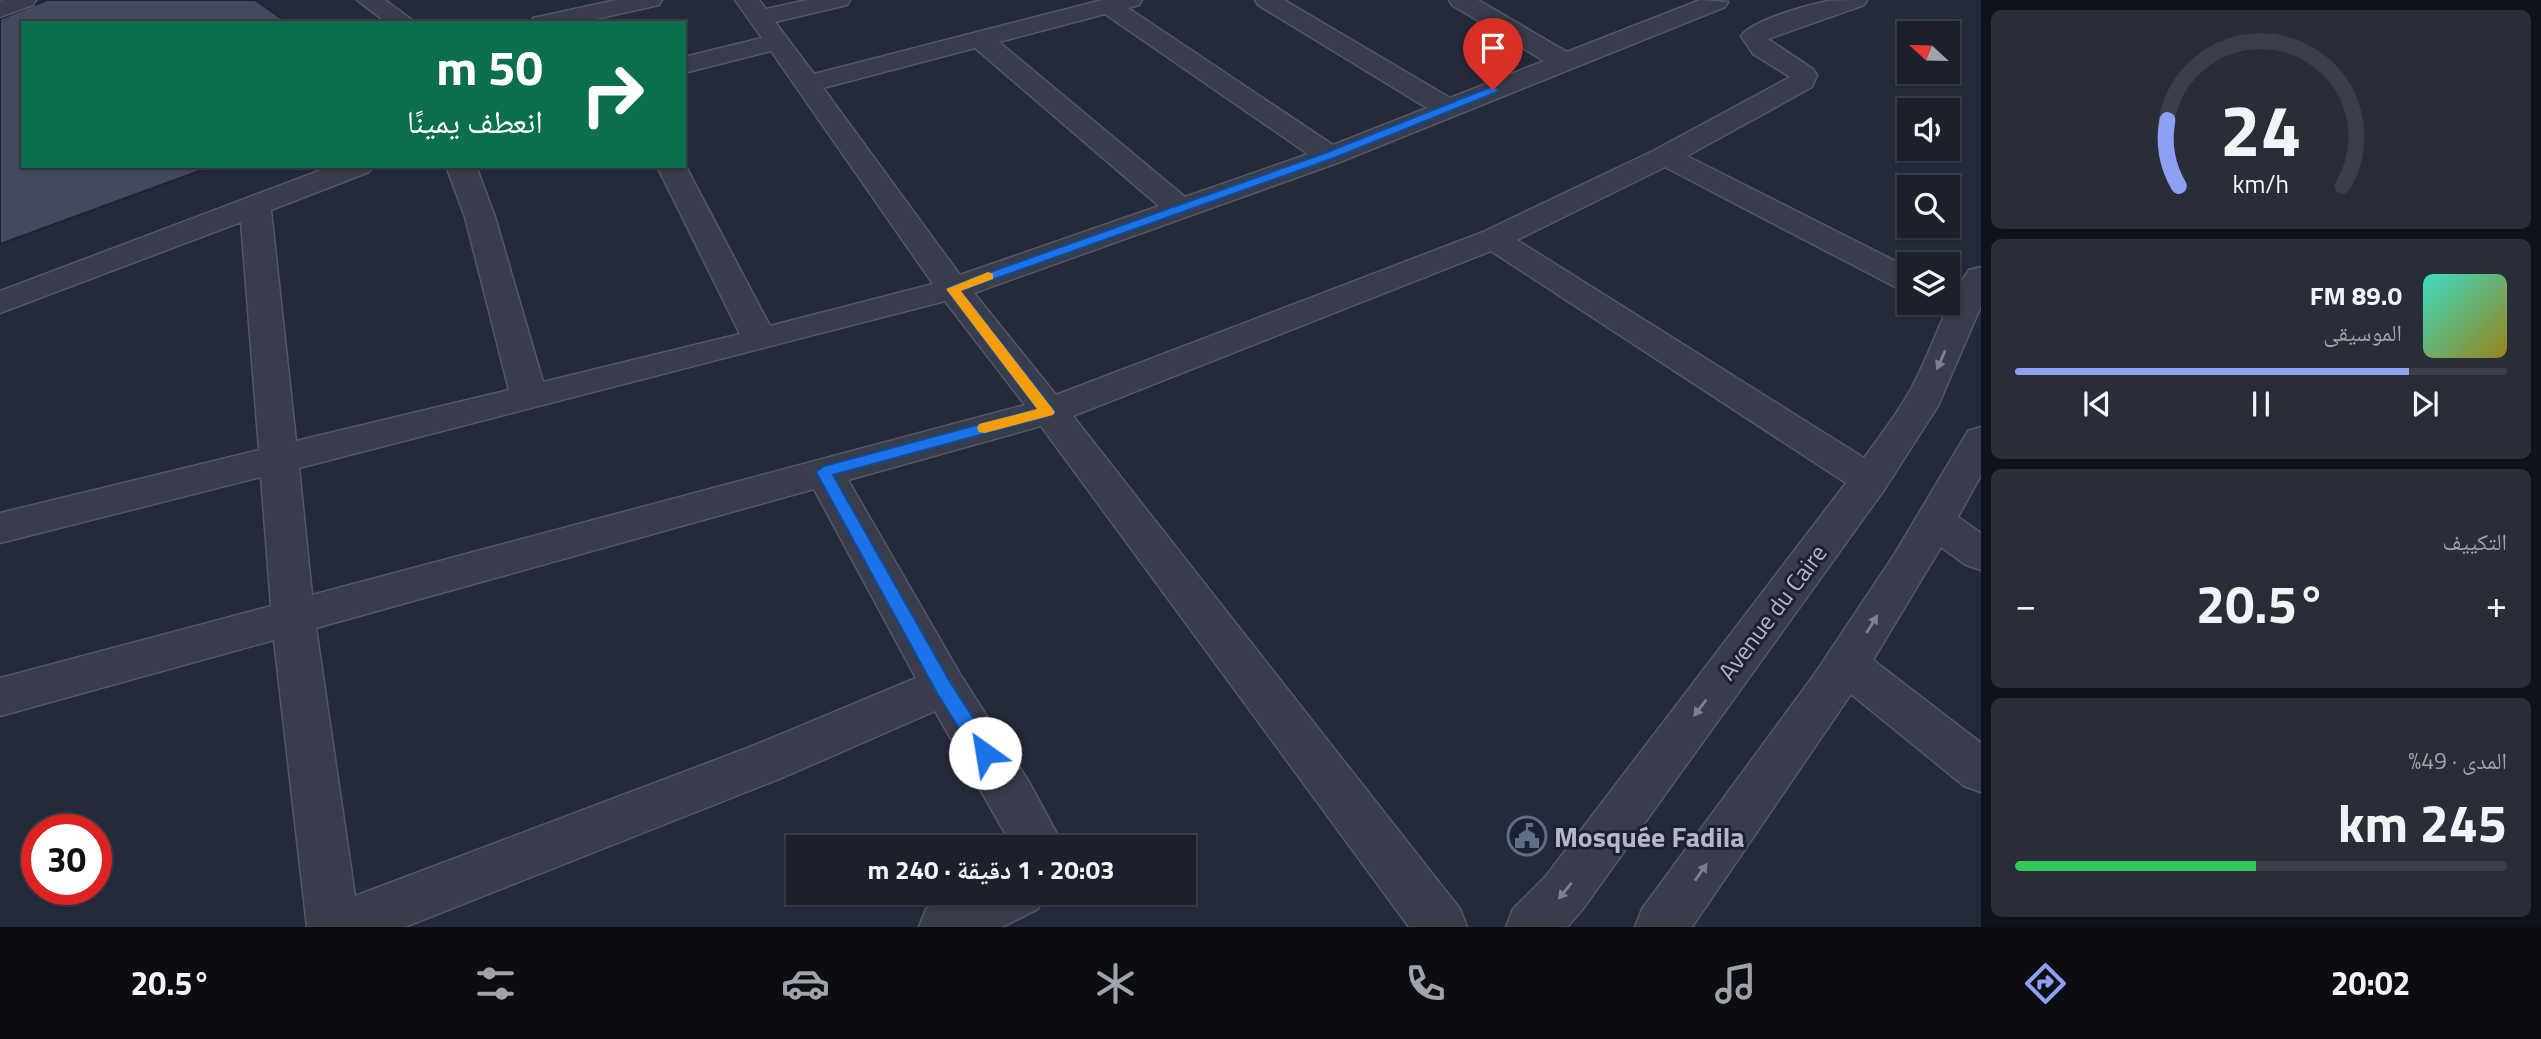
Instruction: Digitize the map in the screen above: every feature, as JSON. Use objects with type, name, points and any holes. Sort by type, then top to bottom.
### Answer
[{"type":"street","points":[[0,10],[24,0]]},
{"type":"street","points":[[369,0],[401,21]]},
{"type":"street","points":[[551,21],[650,0]]},
{"type":"street","points":[[686,64],[762,20],[838,0]]},
{"type":"street","points":[[1267,0],[1447,108]]},
{"type":"street","points":[[1461,0],[1564,62]]},
{"type":"street","points":[[0,528],[760,340],[953,289],[1330,156],[1564,62],[1736,12],[1855,0]]},
{"type":"street","points":[[808,84],[1120,3],[1330,156]]},
{"type":"street","points":[[0,703],[0,697],[293,615],[1048,412],[1494,239],[1665,156],[1804,81],[1804,75],[1798,68],[1755,41],[1736,12]]},
{"type":"street","points":[[762,20],[953,289],[1110,488],[1441,927]]},
{"type":"street","points":[[980,39],[1181,209]]},
{"type":"street","points":[[1665,156],[1897,275]]},
{"type":"street","points":[[0,303],[354,168]]},
{"type":"street","points":[[462,168],[480,217],[529,397]]},
{"type":"street","points":[[672,168],[760,340]]},
{"type":"street","points":[[255,204],[293,615],[333,927]]},
{"type":"street","points":[[1494,239],[1870,480]]},
{"type":"street","name":"Avenue du Caire","points":[[1532,927],[1571,883],[1870,480],[1924,397],[1968,301]]},
{"type":"street","points":[[1661,927],[1847,665],[1936,523],[1981,440]]},
{"type":"street","points":[[824,472],[944,687],[1033,835]]},
{"type":"street","points":[[1936,523],[1981,554]]},
{"type":"street","points":[[1847,665],[1981,771]]},
{"type":"street","points":[[340,927],[767,762],[944,687]]},
{"type":"street","points":[[945,927],[992,905]]},
{"type":"building","points":[[47,0],[255,0],[285,21],[21,21],[21,168],[208,168],[0,244],[0,19]]},
{"type":"slow traffic","points":[[985,428],[1048,412],[953,289],[988,276]]},
{"type":"place","name":"Mosquée Fadila","points":[[1527,836]]},
{"type":"route","points":[[985,753],[944,687],[824,472],[1048,412],[953,289],[1330,156],[1493,90]]}]
